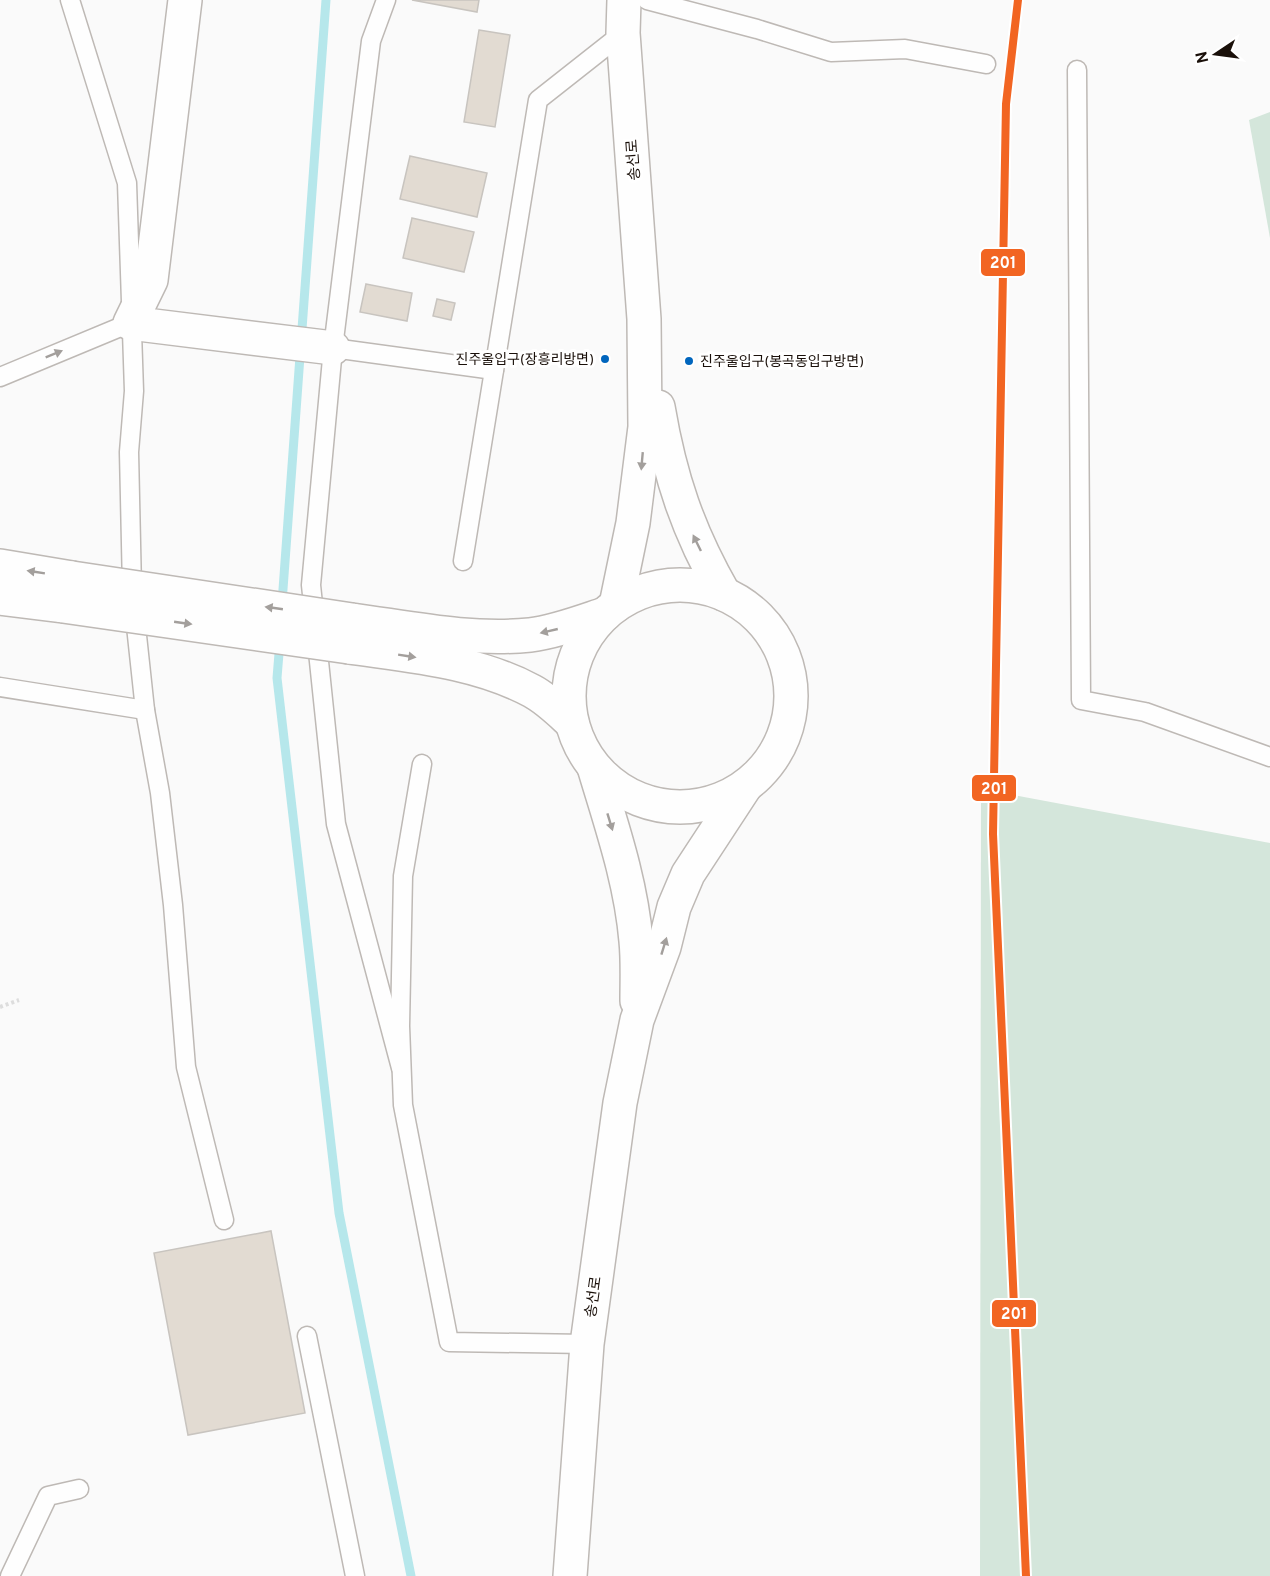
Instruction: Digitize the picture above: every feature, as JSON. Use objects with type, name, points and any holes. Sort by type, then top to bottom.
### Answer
[{"type":"main road","points":[[185,0],[151,280],[130,323],[333,348]]},
{"type":"main road","name":"송선로","points":[[624,0],[623,33],[644,319]]},
{"type":"main road","points":[[644,319],[673,477],[685,518],[724,594]]},
{"type":"main road","points":[[637,1020],[636,943],[621,857],[593,766],[572,723],[569,693],[573,664],[586,637],[611,609],[642,462],[645,427],[644,319]]},
{"type":"main road","points":[[0,566],[68,592],[351,633],[498,637],[532,635],[611,609],[643,591],[672,585],[701,586],[724,594],[754,613],[773,635],[786,662],[791,691],[789,718],[782,741],[763,771],[745,787],[724,799],[701,806],[665,806],[642,801],[626,793],[593,766]]},
{"type":"main road","points":[[0,598],[68,592]]},
{"type":"main road","points":[[351,633],[498,674],[535,692],[572,723]]},
{"type":"main road","points":[[637,1020],[664,947],[674,907],[688,874],[745,787]]},
{"type":"main road","name":"송선로","points":[[570,1576],[587,1344],[620,1103],[637,1020]]},
{"type":"lane","points":[[70,0],[127,183],[134,391],[129,452],[132,589],[145,710],[160,794],[168,860],[186,1067],[224,1220]]},
{"type":"lane","points":[[386,0],[371,41],[333,348],[311,585],[336,825],[401,1068]]},
{"type":"lane","points":[[647,0],[757,29],[831,52],[905,50],[986,64]]},
{"type":"lane","points":[[462,561],[538,100],[623,33]]},
{"type":"lane","points":[[1077,70],[1081,700],[1145,711],[1270,757]]},
{"type":"lane","points":[[0,377],[130,323]]},
{"type":"lane","points":[[333,348],[494,370]]},
{"type":"lane","points":[[0,687],[145,710]]},
{"type":"lane","points":[[422,764],[403,876],[401,1068],[403,1105],[449,1342],[587,1344]]},
{"type":"lane","points":[[307,1336],[355,1576]]},
{"type":"lane","points":[[10,1576],[48,1496],[79,1489]]},
{"type":"path","points":[[0,1007],[19,1000]]},
{"type":"green space","points":[[1270,112],[1270,238],[1249,120]]},
{"type":"green space","points":[[981,789],[1270,843],[1270,1576],[980,1576]]},
{"type":"building","points":[[412,0],[479,0],[477,12]]},
{"type":"building","points":[[479,30],[510,35],[495,127],[464,122]]},
{"type":"building","points":[[410,156],[487,173],[477,217],[400,199]]},
{"type":"building","points":[[412,218],[474,232],[464,272],[403,258]]},
{"type":"building","points":[[366,284],[412,293],[407,321],[360,312]]},
{"type":"building","points":[[437,299],[455,303],[451,320],[433,316]]},
{"type":"building","points":[[271,1231],[305,1413],[188,1435],[154,1253]]},
{"type":"waterway","points":[[282,603],[326,0]]},
{"type":"waterway","points":[[280,641],[277,678],[339,1213],[411,1576]]},
{"type":"transit line","name":"201","points":[[1018,0],[1006,104],[993,834],[1026,1576]]},
{"type":"place","name":"진주울입구(장흥리방면)","points":[[605,359]]},
{"type":"place","name":"진주울입구(봉곡동입구방면)","points":[[689,361]]}]
